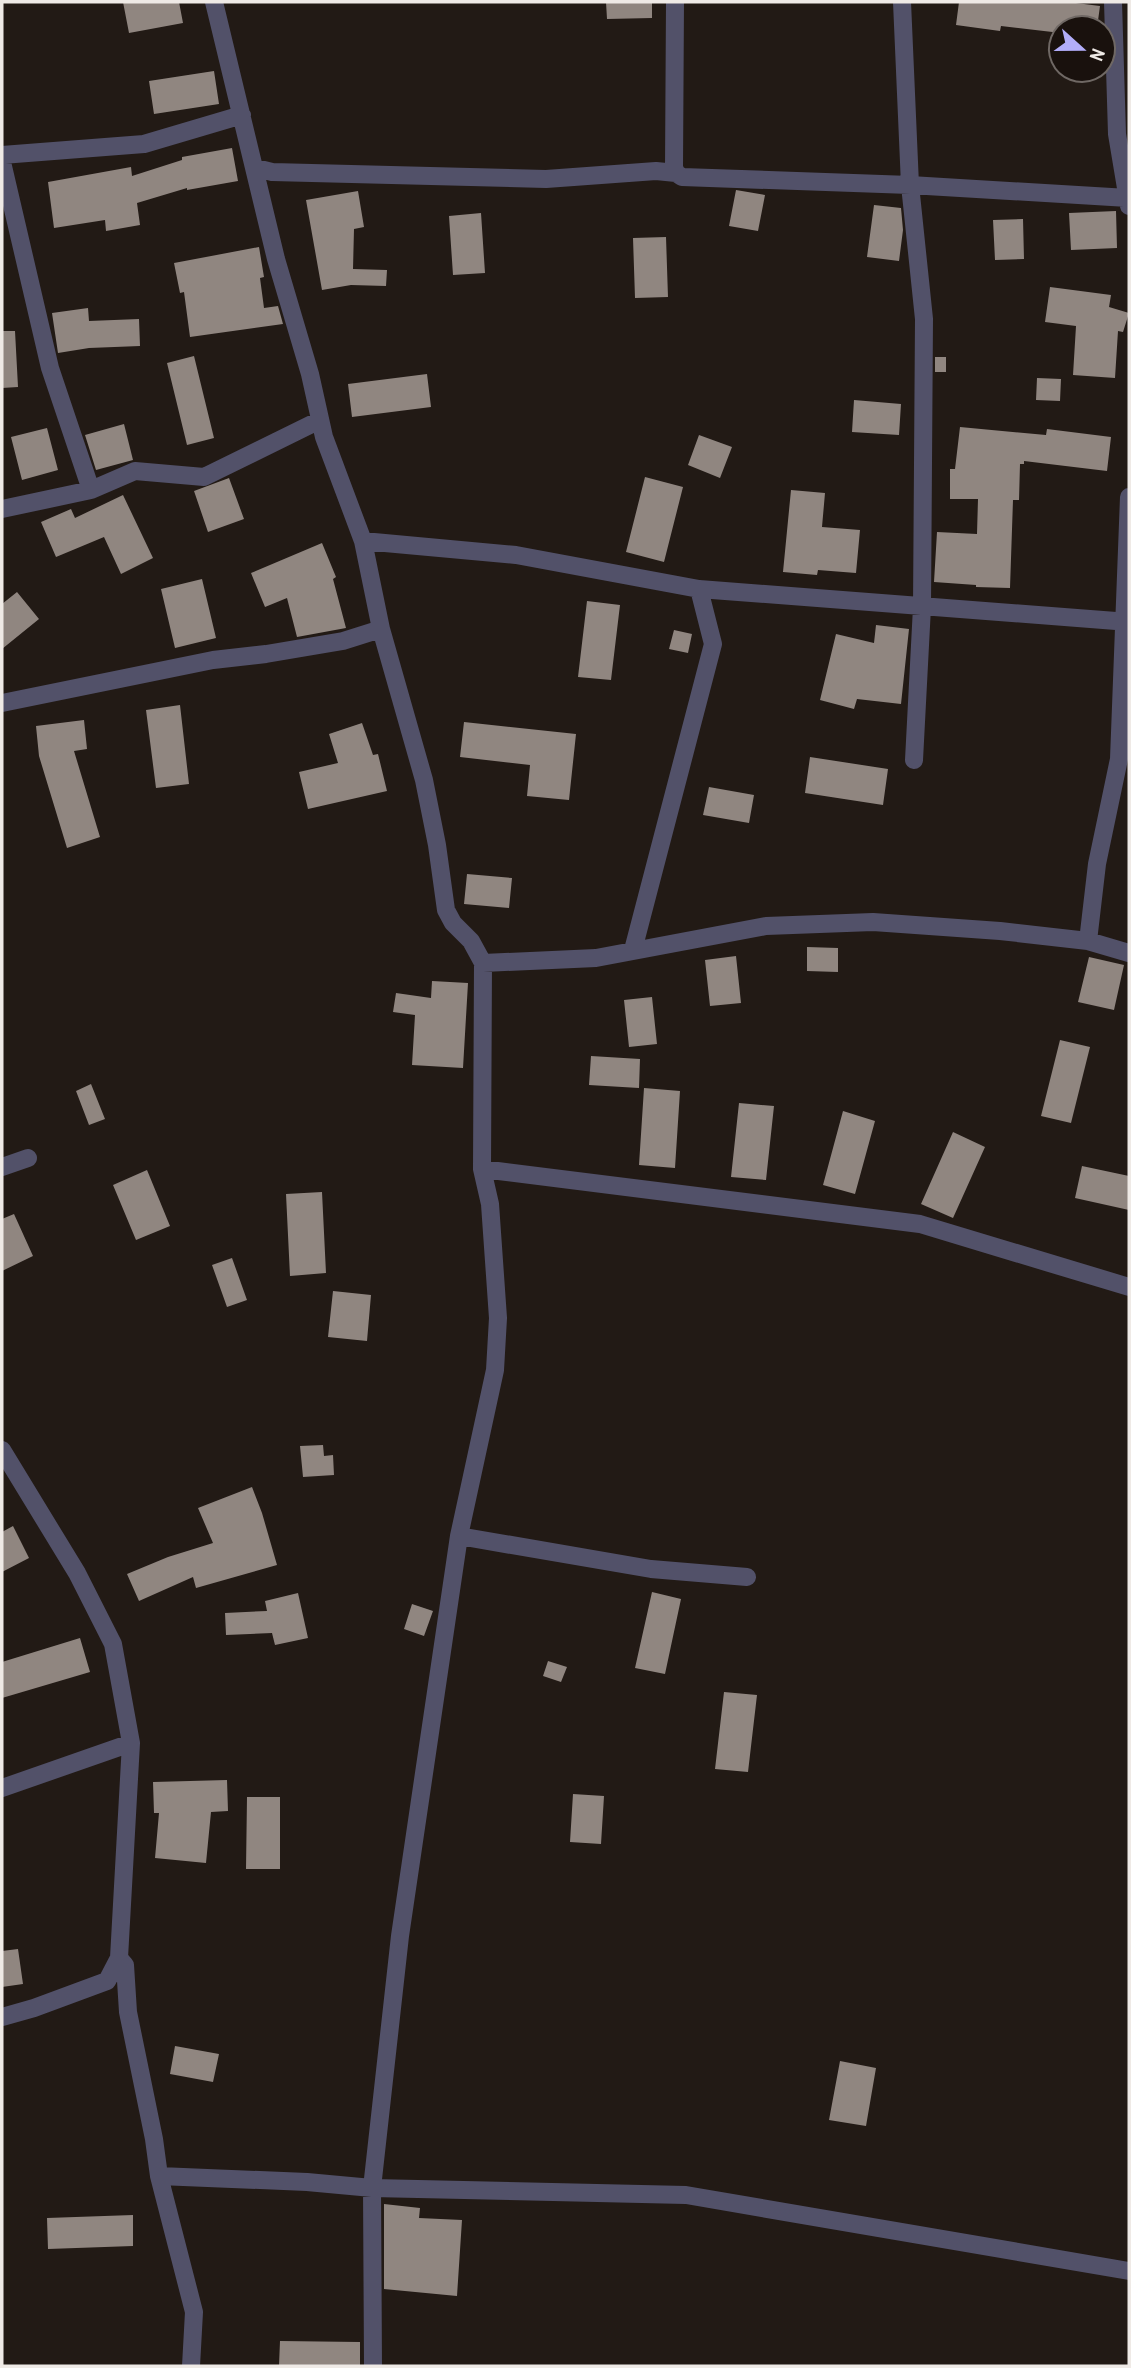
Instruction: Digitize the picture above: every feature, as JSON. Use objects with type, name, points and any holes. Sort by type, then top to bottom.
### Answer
[{"type":"street","points":[[214,2],[256,167],[276,259],[310,374],[324,437],[363,541],[381,629],[424,780],[446,910],[453,923],[471,941],[483,963],[482,1169],[490,1204],[498,1318],[495,1370],[459,1536],[400,1936],[372,2188],[373,2366]]},
{"type":"street","points":[[675,2],[676,173]]},
{"type":"street","points":[[902,2],[910,185],[924,319],[922,607],[914,760]]},
{"type":"street","points":[[256,167],[272,172],[546,179],[656,171],[676,173],[682,177],[910,185],[1128,202],[1118,134],[1113,2]]},
{"type":"street","points":[[2,155],[144,144],[243,115]]},
{"type":"street","points":[[2,162],[50,368],[91,490]]},
{"type":"street","points":[[2,509],[91,490],[135,471],[204,477],[320,420]]},
{"type":"street","points":[[1088,941],[1097,864],[1119,759],[1127,622],[1129,497]]},
{"type":"street","points":[[363,541],[516,555],[699,589],[1127,622]]},
{"type":"street","points":[[633,950],[713,644],[699,589]]},
{"type":"street","points":[[2,703],[213,660],[266,654],[343,640],[381,629]]},
{"type":"street","points":[[483,963],[596,958],[766,926],[873,922],[1000,931],[1088,941],[1129,953]]},
{"type":"street","points":[[2,1167],[28,1158]]},
{"type":"street","points":[[482,1169],[920,1224],[1129,1287]]},
{"type":"street","points":[[2,1450],[77,1573],[113,1644],[131,1744],[119,1958],[107,1981],[2,2017]]},
{"type":"street","points":[[459,1536],[651,1569],[747,1577]]},
{"type":"street","points":[[2,1788],[131,1744]]},
{"type":"street","points":[[119,1958],[125,1965],[128,2012],[159,2176],[194,2312],[191,2366]]},
{"type":"street","points":[[159,2176],[306,2182],[372,2188],[686,2195],[1129,2271]]},
{"type":"building","points":[[123,2],[179,2],[183,23],[129,33]]},
{"type":"building","points":[[606,2],[652,2],[652,18],[607,19]]},
{"type":"building","points":[[959,2],[1068,2],[1100,6],[1099,14],[1047,14],[1047,31],[1001,26],[1000,31],[956,25]]},
{"type":"building","points":[[214,71],[219,104],[154,114],[149,81]]},
{"type":"building","points":[[232,148],[238,181],[187,188],[137,203],[140,225],[106,231],[105,220],[54,228],[48,182],[131,167],[132,176],[182,160],[182,157]]},
{"type":"building","points":[[736,190],[765,195],[758,231],[729,226]]},
{"type":"building","points":[[358,191],[364,227],[354,229],[353,269],[387,270],[386,286],[351,285],[322,290],[306,200]]},
{"type":"building","points":[[874,205],[901,208],[903,230],[899,261],[867,257]]},
{"type":"building","points":[[1116,211],[1117,248],[1071,250],[1069,213]]},
{"type":"building","points":[[481,213],[485,273],[453,275],[449,216]]},
{"type":"building","points":[[1023,219],[1024,259],[995,260],[993,220]]},
{"type":"building","points":[[666,237],[668,297],[635,298],[633,238]]},
{"type":"building","points":[[259,247],[264,277],[260,278],[264,308],[278,306],[283,324],[190,337],[184,292],[180,293],[174,263]]},
{"type":"building","points":[[1050,287],[1111,295],[1109,307],[1129,313],[1123,332],[1118,331],[1115,378],[1073,375],[1076,326],[1045,322]]},
{"type":"building","points":[[88,308],[89,321],[139,319],[140,346],[89,348],[58,353],[52,313]]},
{"type":"building","points":[[2,331],[15,331],[18,387],[2,388]]},
{"type":"building","points":[[194,356],[214,438],[187,445],[167,363]]},
{"type":"building","points":[[935,357],[946,357],[946,372],[935,372]]},
{"type":"building","points":[[427,374],[431,407],[352,417],[348,384]]},
{"type":"building","points":[[1037,378],[1061,379],[1060,401],[1036,400]]},
{"type":"building","points":[[854,400],[901,404],[899,435],[852,432]]},
{"type":"building","points":[[124,424],[133,460],[96,470],[85,435]]},
{"type":"building","points":[[960,427],[1046,435],[1047,429],[1111,437],[1107,471],[1024,461],[1024,464],[1020,464],[1019,500],[1013,500],[1010,588],[934,582],[937,532],[977,534],[978,499],[950,499],[950,469],[955,469]]},
{"type":"building","points":[[47,428],[58,470],[22,480],[11,437]]},
{"type":"building","points":[[699,435],[732,447],[720,478],[688,465]]},
{"type":"building","points":[[645,477],[683,487],[664,562],[626,552]]},
{"type":"building","points":[[229,478],[244,519],[208,532],[194,491]]},
{"type":"building","points":[[791,490],[825,493],[822,527],[860,530],[856,573],[818,570],[817,575],[783,572]]},
{"type":"building","points":[[123,495],[153,558],[121,574],[104,537],[56,557],[41,522],[71,509],[75,518]]},
{"type":"building","points":[[322,543],[336,577],[333,579],[346,628],[297,637],[287,598],[265,607],[251,573]]},
{"type":"building","points":[[202,579],[216,638],[175,648],[161,589]]},
{"type":"building","points":[[17,592],[39,619],[2,649],[2,604]]},
{"type":"building","points":[[587,601],[620,605],[611,680],[578,677]]},
{"type":"building","points":[[876,625],[909,629],[901,704],[857,699],[854,709],[820,700],[836,634],[874,643]]},
{"type":"building","points":[[674,630],[692,634],[688,653],[669,649]]},
{"type":"building","points":[[180,705],[189,784],[156,788],[146,710]]},
{"type":"building","points":[[84,720],[87,749],[74,751],[100,837],[67,848],[39,756],[36,726]]},
{"type":"building","points":[[464,722],[576,734],[569,800],[527,796],[530,765],[460,757]]},
{"type":"building","points":[[362,723],[373,755],[378,754],[387,791],[308,809],[299,772],[338,763],[329,734]]},
{"type":"building","points":[[810,757],[888,769],[883,805],[805,793]]},
{"type":"building","points":[[709,787],[754,795],[749,823],[703,815]]},
{"type":"building","points":[[467,874],[512,878],[509,908],[464,904]]},
{"type":"building","points":[[807,947],[838,948],[838,972],[807,971]]},
{"type":"building","points":[[736,956],[741,1003],[710,1006],[705,960]]},
{"type":"building","points":[[1089,957],[1124,965],[1114,1010],[1078,1002]]},
{"type":"building","points":[[432,981],[468,983],[463,1068],[412,1065],[415,1015],[393,1012],[396,993],[431,998]]},
{"type":"building","points":[[652,997],[657,1044],[629,1047],[624,1000]]},
{"type":"building","points":[[1060,1040],[1090,1047],[1071,1123],[1041,1116]]},
{"type":"building","points":[[591,1056],[640,1059],[639,1088],[589,1085]]},
{"type":"building","points":[[91,1084],[105,1119],[89,1125],[76,1091]]},
{"type":"building","points":[[644,1088],[680,1091],[675,1168],[639,1165]]},
{"type":"building","points":[[739,1103],[774,1106],[766,1180],[731,1177]]},
{"type":"building","points":[[843,1111],[875,1121],[855,1194],[823,1185]]},
{"type":"building","points":[[953,1132],[985,1147],[953,1218],[921,1204]]},
{"type":"building","points":[[1082,1166],[1129,1176],[1129,1210],[1075,1198]]},
{"type":"building","points":[[147,1170],[170,1226],[136,1240],[113,1185]]},
{"type":"building","points":[[322,1192],[326,1273],[290,1276],[286,1194]]},
{"type":"building","points":[[14,1214],[33,1256],[2,1271],[2,1219]]},
{"type":"building","points":[[232,1258],[247,1300],[227,1307],[212,1265]]},
{"type":"building","points":[[333,1291],[371,1295],[367,1341],[328,1337]]},
{"type":"building","points":[[323,1445],[324,1456],[333,1455],[334,1475],[303,1477],[300,1446]]},
{"type":"building","points":[[252,1487],[277,1565],[196,1588],[193,1577],[139,1601],[127,1574],[213,1543],[198,1508]]},
{"type":"building","points":[[13,1526],[29,1558],[2,1572],[2,1532]]},
{"type":"building","points":[[652,1592],[681,1599],[665,1674],[635,1668]]},
{"type":"building","points":[[298,1593],[308,1638],[275,1645],[272,1633],[226,1635],[225,1613],[267,1611],[265,1601]]},
{"type":"building","points":[[412,1604],[433,1611],[424,1636],[404,1629]]},
{"type":"building","points":[[80,1638],[90,1672],[2,1698],[2,1662]]},
{"type":"building","points":[[548,1661],[567,1667],[561,1682],[543,1676]]},
{"type":"building","points":[[724,1692],[757,1695],[748,1772],[715,1769]]},
{"type":"building","points":[[227,1780],[228,1811],[211,1812],[206,1863],[155,1858],[159,1813],[154,1813],[153,1782]]},
{"type":"building","points":[[573,1794],[604,1796],[601,1844],[570,1842]]},
{"type":"building","points":[[247,1797],[280,1797],[280,1869],[246,1869]]},
{"type":"building","points":[[18,1949],[23,1984],[2,1987],[2,1951]]},
{"type":"building","points":[[175,2046],[219,2054],[213,2082],[170,2074]]},
{"type":"building","points":[[840,2061],[876,2068],[866,2126],[829,2120]]},
{"type":"building","points":[[384,2204],[420,2208],[419,2218],[462,2220],[457,2296],[384,2289]]},
{"type":"building","points":[[133,2215],[133,2246],[48,2249],[47,2218]]},
{"type":"building","points":[[280,2341],[360,2342],[360,2366],[279,2366]]}]
